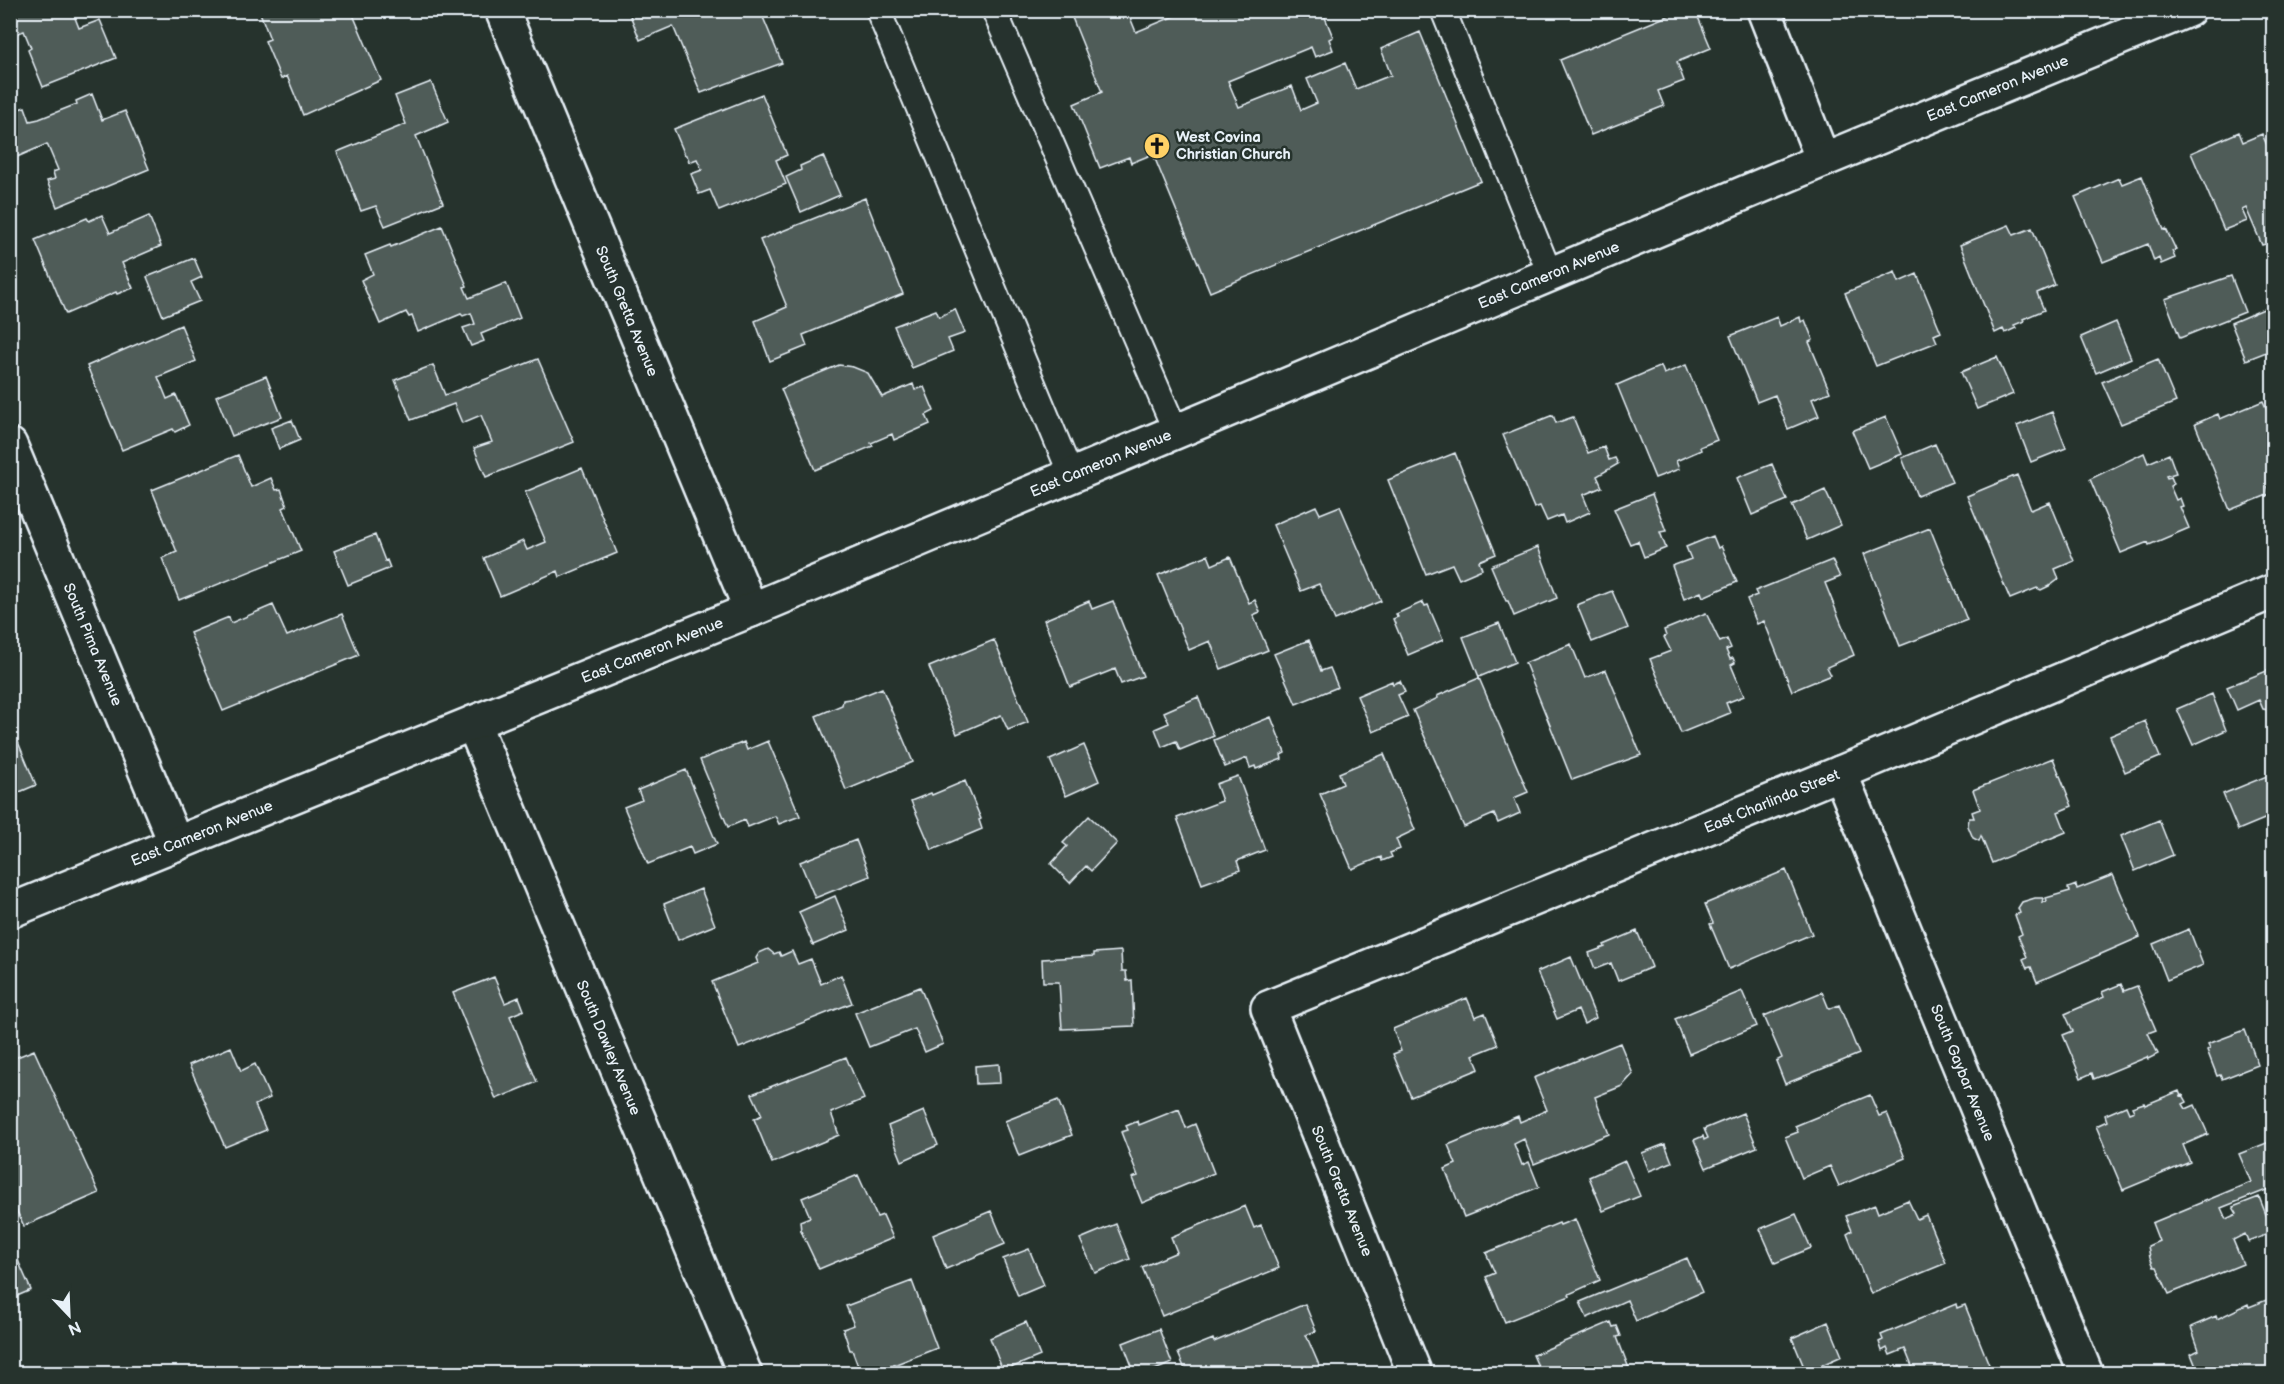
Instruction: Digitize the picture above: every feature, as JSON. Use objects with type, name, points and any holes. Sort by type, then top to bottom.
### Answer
[{"type":"street","name":"South Gretta Avenue","points":[[502,10],[751,610]]},
{"type":"street","points":[[1764,10],[1823,160]]},
{"type":"street","name":"East Cameron Avenue","points":[[10,911],[751,610],[1823,160],[2188,10]]},
{"type":"street","name":"South Pima Avenue","points":[[10,445],[176,844]]},
{"type":"street","name":"East Charlinda Street","points":[[1268,1008],[1840,773],[2274,591]]},
{"type":"street","name":"South Dawley Avenue","points":[[473,723],[745,1374]]},
{"type":"street","name":"South Gaybar Avenue","points":[[1840,773],[2086,1374]]},
{"type":"street","name":"South Gretta Avenue","points":[[1268,1008],[1415,1374]]},
{"type":"lane","points":[[878,10],[1071,476]]},
{"type":"lane","points":[[994,10],[1176,432]]},
{"type":"lane","points":[[1443,10],[1550,274]]},
{"type":"building","points":[[10,10],[72,10],[79,28],[100,20],[116,58],[43,87],[28,50],[31,48],[24,31],[10,36]]},
{"type":"building","points":[[259,10],[351,10],[381,80],[303,115],[287,76],[281,79],[265,41],[270,39]]},
{"type":"building","points":[[628,10],[760,10],[782,63],[701,93],[673,26],[640,40]]},
{"type":"building","points":[[1069,10],[1127,10],[1136,32],[1189,10],[1322,10],[1333,37],[1329,39],[1333,50],[1315,57],[1311,47],[1228,81],[1239,107],[1292,86],[1301,110],[1317,103],[1307,79],[1345,63],[1356,89],[1391,75],[1381,49],[1420,32],[1481,181],[1210,292],[1153,154],[1131,163],[1129,157],[1100,168],[1074,104],[1102,92]]},
{"type":"building","points":[[1682,10],[1695,10],[1711,48],[1677,62],[1684,81],[1658,91],[1664,106],[1591,135],[1560,60]]},
{"type":"building","points":[[431,82],[448,122],[416,136],[443,203],[385,226],[376,206],[361,211],[337,152],[406,124],[395,96]]},
{"type":"building","points":[[92,94],[102,120],[125,111],[149,169],[57,207],[47,181],[55,179],[53,172],[58,170],[47,144],[10,160],[10,112],[25,107],[30,121],[77,104],[76,101]]},
{"type":"building","points":[[762,94],[787,155],[776,160],[786,184],[719,211],[710,190],[699,194],[691,174],[702,170],[697,159],[689,162],[674,129]]},
{"type":"building","points":[[2239,132],[2243,142],[2262,134],[2274,161],[2274,241],[2262,245],[2246,208],[2242,210],[2247,221],[2224,230],[2191,153]]},
{"type":"building","points":[[823,156],[840,195],[801,212],[786,177],[801,170],[800,166]]},
{"type":"building","points":[[2142,176],[2164,230],[2166,229],[2176,250],[2172,251],[2175,258],[2161,264],[2159,258],[2154,261],[2148,244],[2103,262],[2075,197],[2119,178],[2122,184]]},
{"type":"building","points":[[865,198],[903,294],[803,335],[807,346],[770,361],[755,321],[787,307],[760,240]]},
{"type":"building","points":[[102,215],[110,233],[149,216],[161,246],[122,263],[133,288],[117,294],[116,292],[66,314],[35,240],[87,218],[89,221]]},
{"type":"building","points":[[2009,225],[2014,235],[2032,228],[2055,285],[2037,293],[2044,310],[2023,319],[2024,321],[2014,325],[2016,328],[2005,333],[2003,329],[1995,333],[1960,245]]},
{"type":"building","points":[[442,226],[467,286],[464,287],[469,298],[506,283],[520,318],[481,334],[484,341],[471,346],[463,328],[475,324],[471,313],[463,316],[461,314],[418,332],[412,316],[409,317],[406,312],[380,324],[361,280],[373,274],[365,255]]},
{"type":"building","points":[[194,258],[202,277],[191,282],[200,301],[163,316],[147,277]]},
{"type":"building","points":[[1895,272],[1899,282],[1917,274],[1941,332],[1934,335],[1937,342],[1876,366],[1845,293]]},
{"type":"building","points":[[2231,276],[2245,312],[2180,338],[2165,299]]},
{"type":"building","points":[[2266,308],[2274,328],[2274,349],[2246,360],[2231,323]]},
{"type":"building","points":[[955,309],[965,333],[948,339],[953,351],[912,368],[894,326],[936,310],[939,317]]},
{"type":"building","points":[[1777,317],[1780,326],[1800,317],[1801,322],[1805,320],[1813,340],[1809,342],[1830,392],[1812,399],[1819,416],[1788,429],[1775,395],[1757,402],[1730,336]]},
{"type":"building","points":[[2116,322],[2131,358],[2096,373],[2081,337]]},
{"type":"building","points":[[181,325],[196,361],[158,377],[167,399],[176,395],[189,425],[175,432],[173,429],[122,450],[87,366]]},
{"type":"building","points":[[1997,357],[2013,394],[1977,409],[1961,372]]},
{"type":"building","points":[[538,359],[574,442],[486,477],[474,448],[492,442],[481,415],[462,423],[454,404],[411,420],[395,380],[433,365],[445,395]]},
{"type":"building","points":[[2158,359],[2176,402],[2121,424],[2102,382]]},
{"type":"building","points":[[839,365],[868,373],[882,397],[913,384],[915,390],[924,387],[934,411],[926,415],[930,424],[894,440],[892,434],[871,443],[873,446],[815,470],[781,389]]},
{"type":"building","points":[[1686,365],[1717,440],[1676,461],[1679,469],[1655,478],[1617,385],[1661,366],[1664,374]]},
{"type":"building","points":[[266,376],[282,417],[232,436],[216,396]]},
{"type":"building","points":[[2263,401],[2274,426],[2274,488],[2268,487],[2270,494],[2230,510],[2195,424],[2218,414],[2220,419]]},
{"type":"building","points":[[2052,412],[2066,448],[2031,462],[2017,426]]},
{"type":"building","points":[[1553,415],[1556,423],[1573,417],[1588,453],[1604,447],[1609,460],[1615,458],[1618,464],[1597,476],[1602,487],[1583,495],[1590,512],[1565,523],[1562,515],[1547,521],[1540,506],[1534,508],[1503,435]]},
{"type":"building","points":[[1886,417],[1902,454],[1868,468],[1852,431]]},
{"type":"building","points":[[292,420],[300,440],[279,449],[271,428]]},
{"type":"building","points":[[1935,444],[1952,482],[1917,496],[1902,458]]},
{"type":"building","points":[[1455,453],[1496,554],[1479,561],[1482,569],[1459,579],[1452,564],[1426,574],[1388,480]]},
{"type":"building","points":[[2144,453],[2148,463],[2169,454],[2176,473],[2166,476],[2171,477],[2174,484],[2170,486],[2176,500],[2180,498],[2183,506],[2180,507],[2189,528],[2149,545],[2148,542],[2121,553],[2090,479]]},
{"type":"building","points":[[238,455],[251,487],[271,478],[276,490],[281,489],[287,506],[283,508],[301,551],[179,600],[162,558],[177,552],[152,490]]},
{"type":"building","points":[[1772,464],[1787,500],[1752,515],[1737,478]]},
{"type":"building","points":[[582,468],[617,553],[560,577],[558,571],[500,596],[484,558],[523,541],[527,550],[546,542],[525,492]]},
{"type":"building","points":[[2017,475],[2031,510],[2050,502],[2074,561],[2055,569],[2059,579],[2051,585],[2010,599],[1967,496]]},
{"type":"building","points":[[1825,490],[1841,525],[1807,540],[1792,505]]},
{"type":"building","points":[[1652,494],[1666,531],[1660,532],[1666,548],[1644,557],[1638,541],[1630,544],[1614,509]]},
{"type":"building","points":[[1316,506],[1320,514],[1340,506],[1381,601],[1335,620],[1319,584],[1301,591],[1273,525]]},
{"type":"building","points":[[1930,528],[1967,620],[1900,646],[1864,554]]},
{"type":"building","points":[[375,535],[390,568],[348,585],[334,551]]},
{"type":"building","points":[[1713,536],[1718,548],[1721,546],[1737,582],[1703,597],[1701,592],[1684,599],[1672,566],[1691,559],[1686,547]]},
{"type":"building","points":[[1538,547],[1557,598],[1514,616],[1491,566]]},
{"type":"building","points":[[1208,555],[1212,565],[1230,557],[1249,603],[1255,600],[1260,612],[1253,615],[1268,650],[1221,669],[1210,641],[1189,650],[1158,575]]},
{"type":"building","points":[[1832,560],[1840,577],[1825,583],[1854,655],[1827,667],[1831,675],[1792,691],[1764,621],[1757,624],[1747,599],[1757,595],[1755,591]]},
{"type":"building","points":[[1612,591],[1628,628],[1592,642],[1577,605]]},
{"type":"building","points":[[1089,601],[1092,609],[1113,601],[1143,676],[1121,684],[1115,669],[1070,687],[1044,620]]},
{"type":"building","points":[[1423,602],[1425,606],[1428,605],[1443,640],[1408,655],[1393,619],[1398,617],[1396,614]]},
{"type":"building","points":[[273,605],[287,636],[342,614],[359,655],[223,711],[190,633],[229,617],[231,623]]},
{"type":"building","points":[[1706,613],[1720,642],[1727,639],[1731,648],[1726,650],[1730,659],[1733,658],[1735,663],[1731,665],[1744,696],[1726,703],[1730,713],[1681,733],[1650,659],[1671,651],[1664,637],[1666,636],[1664,630]]},
{"type":"building","points":[[1499,623],[1515,662],[1479,677],[1463,637]]},
{"type":"building","points":[[994,640],[1028,722],[1008,730],[1001,715],[957,734],[929,667]]},
{"type":"building","points":[[1309,640],[1321,671],[1330,668],[1338,687],[1296,704],[1274,654]]},
{"type":"building","points":[[1571,644],[1585,678],[1606,670],[1641,755],[1572,780],[1525,663]]},
{"type":"building","points":[[2274,668],[2274,711],[2263,709],[2259,700],[2237,710],[2227,687]]},
{"type":"building","points":[[1479,678],[1528,792],[1514,798],[1520,813],[1498,823],[1494,814],[1464,827],[1413,710],[1438,698],[1437,696]]},
{"type":"building","points":[[1392,681],[1393,684],[1400,681],[1405,692],[1398,695],[1408,717],[1373,732],[1357,696]]},
{"type":"building","points":[[882,688],[913,762],[846,790],[816,716],[842,705],[843,700],[857,698]]},
{"type":"building","points":[[2212,694],[2226,730],[2193,745],[2177,709]]},
{"type":"building","points":[[1198,697],[1214,736],[1180,750],[1176,741],[1162,747],[1155,729],[1169,723],[1164,712]]},
{"type":"building","points":[[1271,717],[1285,753],[1281,755],[1282,759],[1256,769],[1255,766],[1250,768],[1247,758],[1225,767],[1214,740]]},
{"type":"building","points":[[2145,721],[2160,757],[2125,772],[2110,736]]},
{"type":"building","points":[[10,723],[36,785],[10,796]]},
{"type":"building","points":[[768,741],[800,816],[779,824],[775,816],[748,827],[745,820],[728,827],[700,760],[744,742],[747,750]]},
{"type":"building","points":[[1084,745],[1099,781],[1066,796],[1050,760]]},
{"type":"building","points":[[1384,754],[1415,830],[1396,839],[1400,849],[1390,853],[1392,857],[1382,861],[1381,857],[1352,869],[1320,794],[1343,784],[1339,773]]},
{"type":"building","points":[[2053,758],[2072,806],[2058,812],[2066,832],[1992,863],[1981,836],[1979,841],[1973,838],[1968,826],[1969,818],[1974,818],[1972,812],[1980,809],[1973,790]]},
{"type":"building","points":[[686,770],[717,844],[693,854],[690,847],[648,864],[624,807],[642,800],[638,790]]},
{"type":"building","points":[[2274,773],[2274,815],[2238,830],[2223,794]]},
{"type":"building","points":[[1238,776],[1265,850],[1237,861],[1240,870],[1202,884],[1177,818],[1222,801],[1216,784]]},
{"type":"building","points":[[965,781],[981,819],[979,820],[982,829],[932,850],[911,801]]},
{"type":"building","points":[[1089,816],[1117,843],[1091,871],[1086,866],[1070,883],[1051,864],[1067,846],[1063,843]]},
{"type":"building","points":[[2159,820],[2173,855],[2135,871],[2121,836]]},
{"type":"building","points":[[856,840],[870,876],[815,898],[800,862]]},
{"type":"building","points":[[1786,870],[1812,934],[1729,969],[1710,924],[1713,923],[1705,904]]},
{"type":"building","points":[[2113,875],[2140,937],[2037,982],[2031,967],[2027,968],[2023,959],[2027,957],[2018,936],[2022,934],[2015,915],[2020,913],[2018,908],[2022,902],[2043,898],[2042,903],[2047,901],[2046,898],[2070,891],[2068,888],[2076,885],[2077,889]]},
{"type":"building","points":[[701,889],[715,925],[678,940],[664,904]]},
{"type":"building","points":[[835,896],[849,930],[813,945],[799,912]]},
{"type":"building","points":[[2189,929],[2203,965],[2167,980],[2153,944]]},
{"type":"building","points":[[1637,931],[1652,967],[1618,981],[1611,963],[1595,969],[1589,953]]},
{"type":"building","points":[[768,949],[774,954],[779,952],[781,956],[792,951],[798,964],[811,959],[821,984],[841,975],[852,1003],[739,1048],[712,982],[758,963],[756,958],[759,953]]},
{"type":"building","points":[[1121,951],[1122,971],[1126,971],[1127,981],[1132,980],[1134,1026],[1062,1029],[1059,982],[1043,982],[1042,959],[1094,956],[1094,953]]},
{"type":"building","points":[[1571,957],[1596,1018],[1584,1024],[1578,1010],[1557,1019],[1537,972]]},
{"type":"building","points":[[494,977],[505,1003],[519,997],[524,1010],[510,1016],[537,1082],[496,1099],[453,993]]},
{"type":"building","points":[[2121,984],[2124,991],[2137,986],[2156,1030],[2148,1033],[2158,1054],[2094,1079],[2092,1073],[2081,1078],[2063,1035],[2073,1031],[2065,1014],[2104,997],[2102,992]]},
{"type":"building","points":[[920,987],[943,1044],[925,1052],[915,1029],[869,1047],[855,1013]]},
{"type":"building","points":[[1742,991],[1757,1026],[1689,1054],[1675,1019]]},
{"type":"building","points":[[1822,992],[1829,1009],[1839,1005],[1859,1054],[1785,1084],[1776,1061],[1782,1058],[1764,1016]]},
{"type":"building","points":[[1467,998],[1475,1017],[1485,1013],[1498,1045],[1473,1055],[1479,1069],[1411,1097],[1393,1054],[1401,1051],[1393,1029]]},
{"type":"building","points":[[2245,1030],[2258,1065],[2222,1079],[2220,1075],[2217,1076],[2207,1050],[2210,1048],[2208,1044]]},
{"type":"building","points":[[1620,1043],[1633,1074],[1622,1086],[1595,1097],[1609,1134],[1534,1164],[1524,1139],[1514,1144],[1522,1165],[1529,1162],[1539,1187],[1464,1217],[1445,1169],[1456,1164],[1448,1145],[1518,1116],[1520,1122],[1547,1110],[1534,1078]]},
{"type":"building","points":[[231,1047],[241,1071],[255,1064],[270,1098],[255,1105],[266,1130],[225,1147],[189,1065]]},
{"type":"building","points":[[34,1050],[99,1193],[24,1226],[10,1197],[10,1060]]},
{"type":"building","points":[[846,1057],[864,1099],[831,1113],[839,1135],[772,1163],[754,1119],[762,1115],[752,1094]]},
{"type":"building","points":[[999,1064],[1000,1083],[976,1084],[975,1066]]},
{"type":"building","points":[[2179,1091],[2187,1102],[2183,1104],[2186,1109],[2195,1105],[2208,1134],[2183,1145],[2190,1162],[2123,1190],[2096,1126],[2107,1121],[2105,1115],[2126,1106],[2129,1113],[2134,1111],[2132,1107],[2144,1103],[2145,1105]]},
{"type":"building","points":[[1870,1095],[1879,1116],[1887,1113],[1905,1158],[1839,1186],[1830,1166],[1802,1178],[1785,1137],[1798,1132],[1795,1126]]},
{"type":"building","points":[[1058,1100],[1072,1135],[1019,1156],[1005,1121]]},
{"type":"building","points":[[1179,1109],[1186,1128],[1195,1124],[1214,1173],[1142,1203],[1132,1178],[1138,1176],[1121,1132],[1128,1130],[1126,1126],[1138,1121],[1139,1125]]},
{"type":"building","points":[[924,1111],[938,1145],[902,1161],[888,1126]]},
{"type":"building","points":[[1743,1113],[1757,1147],[1706,1168],[1694,1140],[1703,1136],[1704,1140],[1708,1138],[1704,1129]]},
{"type":"building","points":[[2274,1140],[2274,1187],[2221,1208],[2226,1219],[2237,1214],[2233,1207],[2259,1197],[2273,1232],[2248,1242],[2245,1234],[2233,1240],[2243,1264],[2169,1294],[2150,1257],[2148,1246],[2159,1241],[2152,1223],[2251,1182],[2239,1154]]},
{"type":"building","points":[[1665,1144],[1672,1162],[1649,1171],[1642,1153]]},
{"type":"building","points":[[1625,1161],[1640,1196],[1603,1211],[1589,1177]]},
{"type":"building","points":[[858,1175],[877,1217],[883,1215],[893,1238],[819,1269],[801,1231],[800,1221],[810,1217],[802,1198]]},
{"type":"building","points":[[1908,1200],[1917,1219],[1926,1215],[1946,1263],[1871,1294],[1847,1234],[1852,1231],[1846,1216],[1875,1205],[1878,1213]]},
{"type":"building","points":[[1245,1206],[1254,1228],[1261,1225],[1279,1268],[1162,1316],[1142,1267],[1177,1252],[1171,1237]]},
{"type":"building","points":[[991,1211],[1005,1244],[946,1269],[933,1235]]},
{"type":"building","points":[[1796,1214],[1811,1248],[1775,1263],[1760,1229]]},
{"type":"building","points":[[1575,1219],[1600,1280],[1569,1294],[1570,1296],[1505,1322],[1486,1277],[1495,1273],[1486,1253],[1559,1223],[1560,1225]]},
{"type":"building","points":[[1116,1224],[1130,1259],[1095,1273],[1080,1239]]},
{"type":"building","points":[[10,1242],[31,1290],[10,1299]]},
{"type":"building","points":[[1029,1249],[1044,1285],[1018,1296],[1003,1259]]},
{"type":"building","points":[[1687,1258],[1702,1292],[1636,1321],[1627,1300],[1587,1318],[1580,1302]]},
{"type":"building","points":[[912,1281],[937,1348],[871,1374],[861,1374],[843,1329],[854,1325],[846,1306]]},
{"type":"building","points":[[2274,1297],[2274,1352],[2268,1354],[2274,1374],[2199,1374],[2191,1354],[2199,1350],[2191,1327],[2216,1316],[2217,1319],[2248,1304],[2249,1307]]},
{"type":"building","points":[[1305,1304],[1316,1331],[1306,1335],[1322,1372],[1187,1374],[1178,1353],[1213,1339],[1214,1342]]},
{"type":"building","points":[[1956,1304],[1957,1308],[1965,1305],[1990,1367],[1975,1374],[1915,1374],[1905,1349],[1890,1355],[1887,1348],[1882,1351],[1879,1342],[1883,1340],[1881,1335]]},
{"type":"building","points":[[1026,1322],[1040,1356],[1003,1371],[990,1338]]},
{"type":"building","points":[[1611,1322],[1613,1327],[1617,1326],[1621,1336],[1617,1337],[1630,1371],[1623,1374],[1539,1374],[1541,1373],[1533,1355]]},
{"type":"building","points":[[1828,1322],[1842,1356],[1806,1372],[1792,1338]]},
{"type":"building","points":[[1159,1329],[1172,1363],[1145,1374],[1135,1374],[1123,1343]]},
{"type":"place","name":"West Covina Christian Church","points":[[1157,146]]}]
